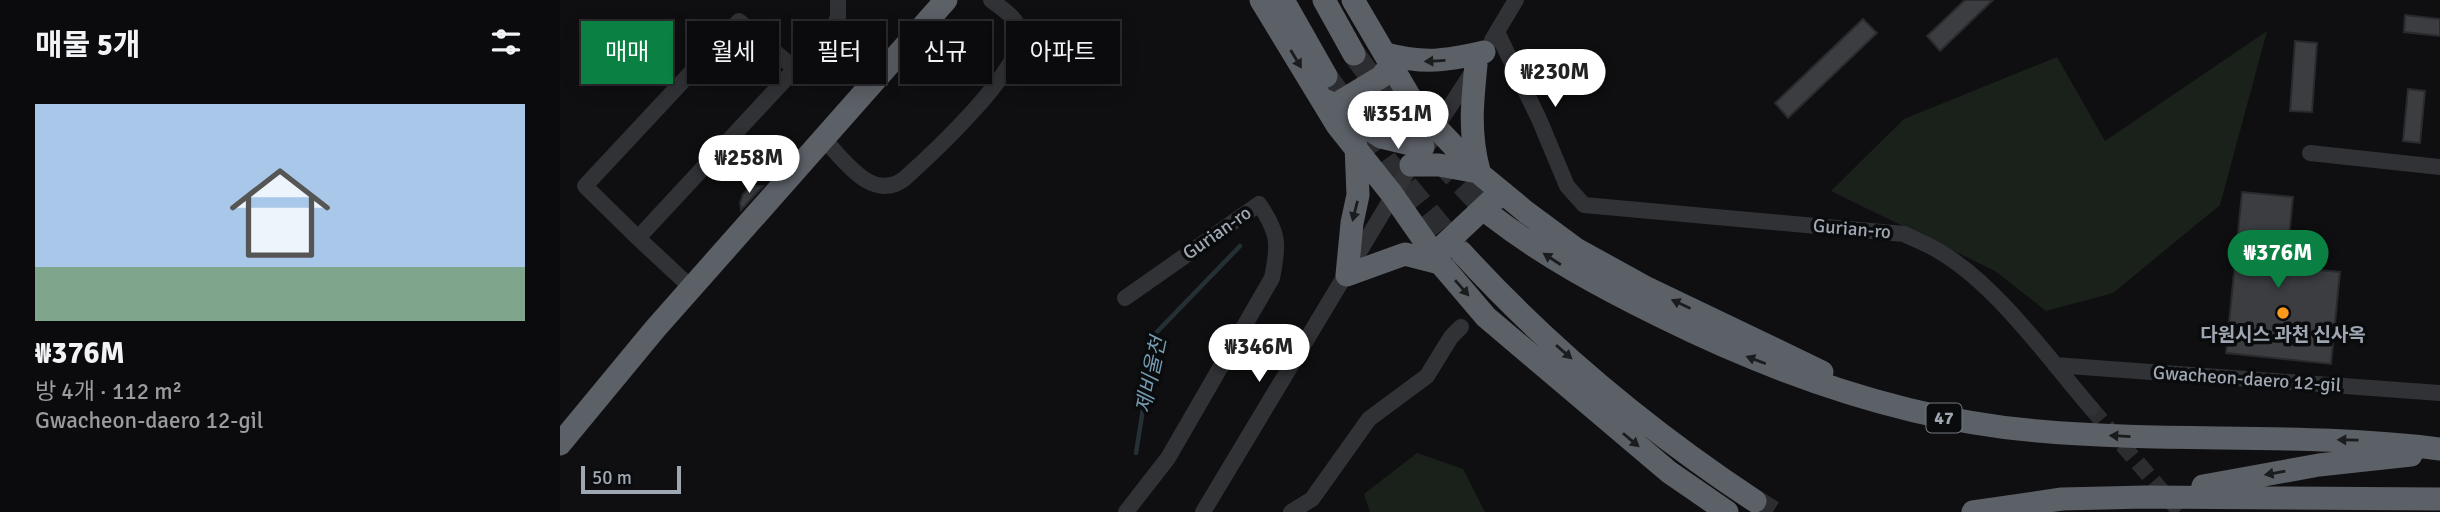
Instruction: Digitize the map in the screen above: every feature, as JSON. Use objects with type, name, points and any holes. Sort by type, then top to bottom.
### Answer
[{"type":"highway","points":[[560,444],[655,329],[946,0]]},
{"type":"highway","points":[[1261,0],[1326,92],[1381,136],[1423,147],[1479,173],[1576,249],[1645,287],[1796,358],[1874,400]]},
{"type":"highway","points":[[1283,0],[1326,92],[1356,146],[1439,261],[1486,317],[1669,472],[1727,512]]},
{"type":"highway","points":[[1324,0],[1354,54]]},
{"type":"highway","points":[[1353,0],[1414,104],[1423,147],[1439,164],[1479,173]]},
{"type":"highway","points":[[560,423],[925,3]]},
{"type":"highway","points":[[1388,60],[1441,61],[1480,58],[1471,114],[1472,143],[1479,173]]},
{"type":"highway","points":[[1326,92],[1381,77],[1388,60]]},
{"type":"highway","points":[[1356,146],[1358,195],[1352,223],[1347,275],[1405,254],[1439,261]]},
{"type":"highway","points":[[1439,261],[1444,245],[1492,200],[1506,196]]},
{"type":"highway","name":"47","points":[[1492,216],[1563,265],[1685,329],[1819,384],[1874,400],[1964,422],[2039,431],[2141,438],[2370,440],[2440,451]]},
{"type":"highway","points":[[1462,253],[1522,315],[1605,388],[1688,455],[1755,501]]},
{"type":"highway","points":[[2145,497],[2319,465],[2440,451]]},
{"type":"highway","points":[[1973,512],[2062,499],[2432,499]]},
{"type":"street","points":[[836,21],[838,0]]},
{"type":"street","points":[[823,138],[867,182],[890,186],[904,178],[994,87],[1014,60],[1019,48],[1019,30],[1012,18],[991,0]]},
{"type":"street","points":[[1203,512],[1347,275],[1392,194],[1516,0]]},
{"type":"street","points":[[683,280],[585,186],[739,21],[793,67]]},
{"type":"street","name":"Gurian-ro","points":[[1497,32],[1539,119],[1567,186],[1584,205],[1904,234],[1943,253],[1980,284],[2019,322],[2091,408]]},
{"type":"street","points":[[638,238],[793,71]]},
{"type":"street","points":[[2310,153],[2440,167]]},
{"type":"street","name":"Gurian-ro","points":[[1125,298],[1259,204],[1274,226],[1278,248],[1272,278],[1168,458],[1126,512]]},
{"type":"street","points":[[1291,512],[1312,499],[1369,419],[1427,376],[1451,337],[1461,327]]},
{"type":"street","name":"Gwacheon-daero 12-gil","points":[[2055,365],[2440,393]]},
{"type":"shaded area","points":[[2267,31],[2220,205],[2113,293],[2046,311],[1995,271],[1831,191],[1904,119],[2057,57],[2105,141]]},
{"type":"shaded area","points":[[1417,453],[1463,469],[1485,512],[1370,512],[1364,494]]},
{"type":"building","points":[[1965,0],[1993,0],[1940,51],[1927,36]]},
{"type":"building","points":[[2405,15],[2440,19],[2440,36],[2404,32]]},
{"type":"building","points":[[1863,19],[1877,33],[1788,118],[1775,103]]},
{"type":"building","points":[[2295,41],[2317,43],[2312,112],[2290,111]]},
{"type":"building","points":[[2408,89],[2425,91],[2420,143],[2403,141]]},
{"type":"building","points":[[752,186],[763,186],[741,210],[743,194]]},
{"type":"building","name":"다원시스 과천 신사옥","points":[[2242,192],[2293,197],[2286,267],[2340,272],[2331,364],[2226,353]]},
{"type":"waterway","name":"제비울천","points":[[1136,453],[1155,334],[1240,246]]},
{"type":"tunnel","points":[[1354,54],[1406,125],[1492,216]]},
{"type":"tunnel","points":[[1326,76],[1388,163],[1462,253]]},
{"type":"tunnel","points":[[2091,408],[2180,512]]},
{"type":"tunnel","points":[[1755,501],[1773,512]]},
{"type":"place","name":"다원시스 과천 신사옥","points":[[2283,313]]}]
